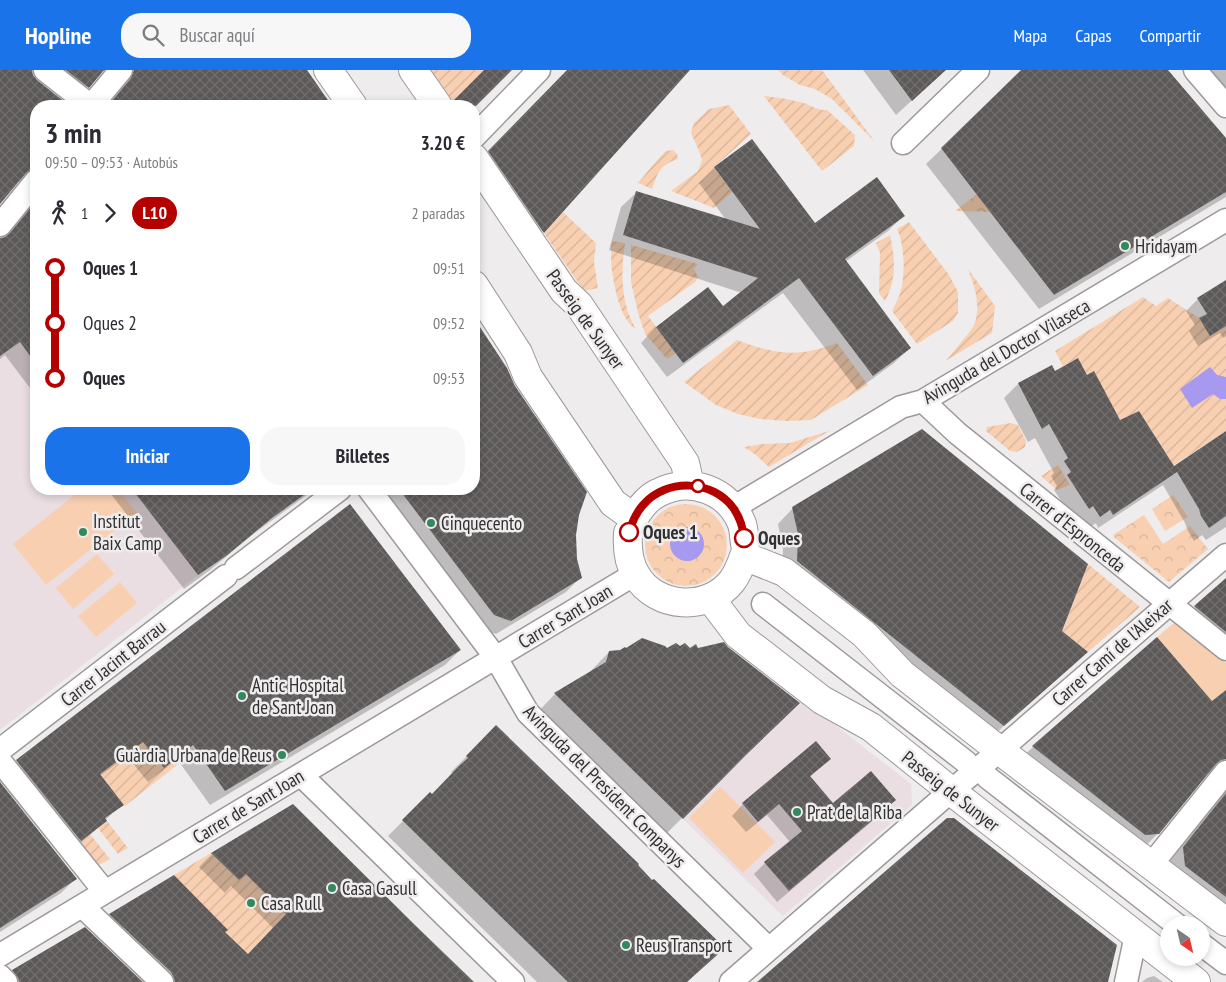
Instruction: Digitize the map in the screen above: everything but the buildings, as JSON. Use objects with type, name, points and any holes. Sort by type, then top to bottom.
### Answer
[{"type":"street","points":[[45,70],[83,100]]},
{"type":"street","points":[[96,100],[121,70]]},
{"type":"street","points":[[328,70],[349,100]]},
{"type":"street","points":[[413,70],[434,100]]},
{"type":"street","points":[[480,131],[539,70]]},
{"type":"street","points":[[903,143],[978,70]]},
{"type":"street","points":[[1195,70],[1226,106]]},
{"type":"street","name":"Passeig de Sunyer","points":[[480,167],[564,291],[579,305],[684,463],[690,485]]},
{"type":"street","points":[[0,224],[30,188]]},
{"type":"street","name":"Avinguda del Doctor Vilaseca","points":[[733,508],[901,407],[923,401],[1226,220]]},
{"type":"street","points":[[480,294],[518,352],[528,376],[596,479],[631,525]]},
{"type":"street","name":"Carrer d’Espronceda","points":[[923,401],[957,433],[1226,649]]},
{"type":"street","points":[[690,485],[712,491],[724,498],[733,508],[742,525],[745,550],[739,569],[732,581],[722,591],[710,598],[694,602],[677,602],[661,597],[646,588],[635,574],[627,547],[631,525],[644,504],[657,493],[672,487],[690,485]]},
{"type":"street","name":"Carrer Jacint Barrau","points":[[0,750],[332,495]]},
{"type":"street","name":"Avinguda del President Companys","points":[[374,495],[496,658],[528,712],[768,948]]},
{"type":"street","points":[[745,550],[784,572],[864,634],[902,674],[1226,922]]},
{"type":"street","name":"Carrer Camí de l'Aleixar","points":[[731,982],[950,791],[1226,555]]},
{"type":"street","name":"Carrer Sant Joan","points":[[496,658],[635,574]]},
{"type":"street","name":"Passeig de Sunyer","points":[[710,598],[738,635],[822,700],[871,727],[950,791],[1196,982]]},
{"type":"street","name":"Passeig de Sunyer","points":[[763,604],[966,762]]},
{"type":"street","name":"Carrer de Sant Joan","points":[[0,955],[496,658]]},
{"type":"street","points":[[0,761],[105,892]]},
{"type":"street","points":[[1151,865],[1226,772]]},
{"type":"street","points":[[301,774],[513,982]]},
{"type":"street","name":"Passeig de Sunyer","points":[[986,778],[1165,916]]},
{"type":"street","points":[[82,906],[162,982]]},
{"type":"street","points":[[1126,982],[1136,935]]},
{"type":"street","points":[[1210,951],[1226,963]]},
{"type":"street","points":[[0,976],[6,982]]},
{"type":"shaded area","name":"Institut Baix Camp","points":[[20,342],[30,356],[30,495],[137,495],[198,575],[0,730],[0,356]]},
{"type":"shaded area","points":[[1210,367],[1217,375],[1226,377],[1226,399],[1220,399],[1213,394],[1192,408],[1180,389]]},
{"type":"shaded area","points":[[687,527],[699,532],[704,544],[699,556],[687,561],[675,556],[670,544],[675,532]]},
{"type":"shaded area","name":"Prat de la Riba","points":[[803,700],[911,784],[912,805],[783,916],[683,819]]},
{"type":"green space","points":[[431,70],[484,70],[454,100]]},
{"type":"green space","points":[[778,70],[822,70],[875,142],[832,99],[815,89],[800,85]]},
{"type":"green space","points":[[764,96],[796,101],[827,110],[855,135],[854,146],[822,171]]},
{"type":"green space","points":[[729,105],[751,134],[714,167],[732,192],[714,208],[671,191],[698,171],[702,160],[691,133],[694,123],[709,109]]},
{"type":"green space","points":[[673,150],[677,154],[678,159],[660,170],[652,189],[638,183],[666,151]]},
{"type":"green space","points":[[977,194],[991,212],[955,211]]},
{"type":"green space","points":[[563,212],[596,243],[594,262],[598,288],[584,291],[544,233]]},
{"type":"green space","points":[[909,222],[949,275],[958,292],[958,313],[953,321],[917,344],[892,311],[901,292],[903,279],[903,257],[897,229]]},
{"type":"green space","points":[[890,235],[894,268],[892,285],[885,301],[879,293],[880,253],[876,243]]},
{"type":"green space","points":[[612,241],[625,243],[623,265],[624,298],[636,329],[625,317],[614,285],[611,265]]},
{"type":"green space","points":[[631,245],[698,264],[694,269],[698,277],[695,282],[648,316],[676,353],[667,359],[645,334],[638,313],[631,282]]},
{"type":"green space","points":[[968,269],[995,306],[992,333],[945,361],[971,331],[976,320],[976,298]]},
{"type":"green space","points":[[1143,297],[1156,306],[1168,298],[1199,318],[1210,336],[1226,326],[1226,431],[1171,467],[1168,456],[1139,411],[1103,429],[1094,371],[1087,375],[1078,358],[1063,366],[1055,351]]},
{"type":"green space","points":[[737,340],[761,348],[786,353],[811,351],[837,343],[868,385],[811,420],[760,419],[738,414],[716,405],[684,382]]},
{"type":"green space","points":[[1011,423],[1018,425],[1026,441],[1025,447],[1017,452],[1010,451],[986,431],[987,427]]},
{"type":"green space","points":[[829,431],[769,467],[744,447],[790,443]]},
{"type":"green space","points":[[1058,465],[1070,485],[1057,490],[1041,476]]},
{"type":"green space","points":[[74,495],[123,495],[137,513],[46,585],[13,544]]},
{"type":"green space","points":[[1173,495],[1188,517],[1165,531],[1152,509]]},
{"type":"green space","points":[[686,504],[702,508],[715,516],[723,529],[727,545],[723,561],[715,574],[702,582],[686,586],[670,582],[657,574],[649,561],[645,545],[649,529],[657,516],[670,508]]},
{"type":"green space","points":[[1144,515],[1163,544],[1190,526],[1208,549],[1169,582],[1113,535]]},
{"type":"green space","points":[[97,554],[114,574],[73,609],[56,588]]},
{"type":"green space","points":[[1088,564],[1140,607],[1088,652],[1062,631]]},
{"type":"green space","points":[[120,582],[137,603],[96,637],[78,616]]},
{"type":"green space","points":[[1175,622],[1226,663],[1226,690],[1212,701],[1157,637]]},
{"type":"green space","points":[[143,742],[164,768],[191,746],[195,751],[125,806],[100,774]]},
{"type":"green space","points":[[720,787],[775,842],[743,873],[689,818]]},
{"type":"green space","points":[[107,821],[128,848],[118,854],[98,828]]},
{"type":"green space","points":[[90,834],[110,859],[99,865],[80,842]]},
{"type":"green space","points":[[211,853],[239,880],[260,860],[286,914],[248,954],[225,932],[227,929],[174,875]]},
{"type":"bus line","name":"L10","points":[[629,532],[634,518],[644,504],[657,493],[672,487],[690,485],[699,486],[724,498],[733,508],[742,525],[744,538]]},
{"type":"place","name":"Hridayam","points":[[1125,246]]},
{"type":"place","name":"Cinquecento","points":[[431,523]]},
{"type":"place","name":"Institut Baix Camp","points":[[83,532]]},
{"type":"place","name":"Oques 1","points":[[629,532]]},
{"type":"place","name":"Oques","points":[[744,538]]},
{"type":"place","name":"Antic Hospital de Sant Joan","points":[[242,696]]},
{"type":"place","name":"Guàrdia Urbana de Reus","points":[[282,755]]},
{"type":"place","name":"Prat de la Riba","points":[[797,812]]},
{"type":"place","name":"Casa Gasull","points":[[332,888]]},
{"type":"place","name":"Casa Rull","points":[[251,903]]},
{"type":"place","name":"Reus Transport","points":[[626,945]]}]
